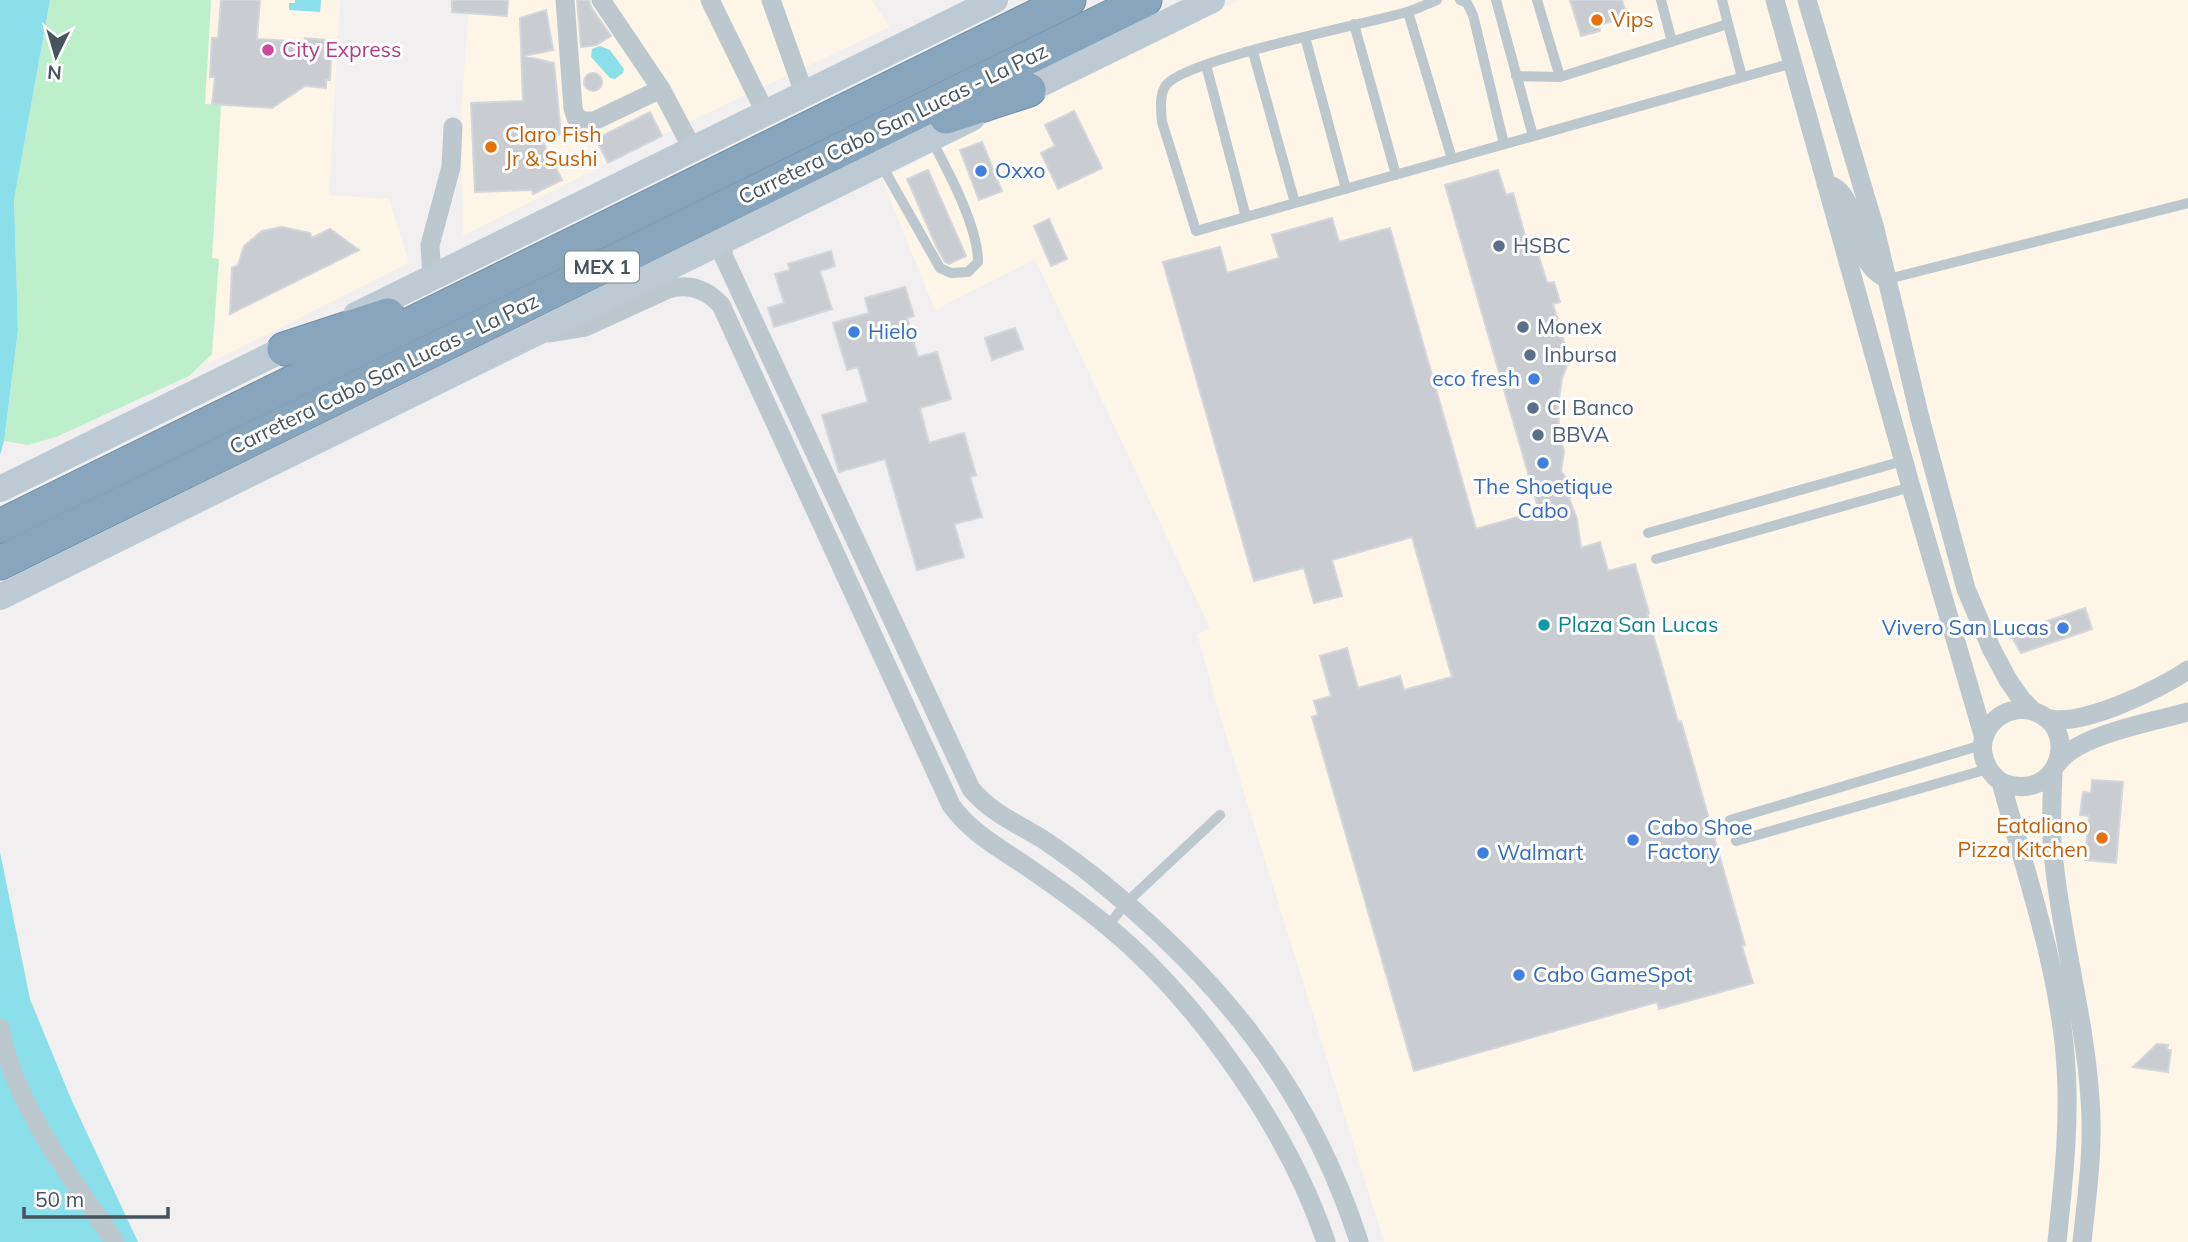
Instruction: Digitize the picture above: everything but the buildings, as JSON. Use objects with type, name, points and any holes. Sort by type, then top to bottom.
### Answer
[{"type":"highway","name":"Carretera Cabo San Lucas - La Paz","points":[[0,526],[1069,0]]},
{"type":"highway","name":"Carretera Cabo San Lucas - La Paz","points":[[0,563],[1145,0]]},
{"type":"highway","points":[[786,176],[939,119],[1029,90]]},
{"type":"highway","points":[[284,349],[500,279]]},
{"type":"main road","points":[[0,489],[804,93],[964,7],[995,0]]},
{"type":"main road","points":[[0,597],[1212,0]]},
{"type":"street","points":[[565,0],[576,118],[594,121],[661,89]]},
{"type":"street","points":[[601,0],[661,89],[692,148]]},
{"type":"street","points":[[771,0],[804,93]]},
{"type":"street","points":[[1774,0],[1983,741],[1984,762],[1995,776],[2044,942],[2063,1035],[2066,1068],[2066,1158],[2057,1242]]},
{"type":"street","points":[[1807,0],[1888,279],[1920,418],[1966,589],[2008,680],[2022,700],[2053,726],[2059,738],[2060,753],[2055,767],[2051,811],[2053,862],[2073,970],[2090,1097],[2090,1161],[2082,1242]]},
{"type":"street","points":[[717,2],[765,112]]},
{"type":"street","points":[[432,278],[430,245],[452,167],[453,127]]},
{"type":"street","points":[[1826,184],[1844,197],[1866,262],[1878,275],[1888,279]]},
{"type":"street","points":[[731,237],[724,245],[723,255],[966,781],[976,796],[990,808],[1045,841],[1165,936],[1250,1030],[1291,1090],[1329,1164],[1359,1242]]},
{"type":"street","points":[[533,335],[585,327],[683,286],[703,290],[717,300],[724,310],[951,805],[976,834],[1028,867],[1108,926],[1175,993],[1224,1052],[1268,1120],[1309,1200],[1326,1242]]},
{"type":"street","points":[[1983,741],[1994,720],[2013,710],[2065,721],[2091,715],[2152,690],[2188,670]]},
{"type":"street","points":[[1995,776],[2019,787],[2029,786],[2046,779],[2068,751],[2087,742],[2188,712]]},
{"type":"street","points":[[0,1028],[16,1079],[36,1122],[114,1242]]},
{"type":"lane","points":[[1437,0],[1408,12],[1206,65],[1177,76],[1164,86],[1162,122],[1196,231],[1793,63]]},
{"type":"lane","points":[[1460,0],[1466,3],[1473,15],[1504,144]]},
{"type":"lane","points":[[1496,0],[1534,136]]},
{"type":"lane","points":[[1537,0],[1560,77]]},
{"type":"lane","points":[[1661,0],[1672,42]]},
{"type":"lane","points":[[1722,0],[1742,77]]},
{"type":"lane","points":[[1408,12],[1452,159]]},
{"type":"lane","points":[[1354,24],[1396,175]]},
{"type":"lane","points":[[1516,76],[1560,77],[1728,24]]},
{"type":"lane","points":[[1305,37],[1346,189]]},
{"type":"lane","points":[[1254,52],[1295,203]]},
{"type":"lane","points":[[1206,65],[1246,217]]},
{"type":"lane","points":[[881,163],[940,268],[951,273],[968,272],[978,262],[978,246],[931,138]]},
{"type":"lane","points":[[1888,279],[2188,202]]},
{"type":"lane","points":[[1648,533],[1903,461]]},
{"type":"lane","points":[[1656,559],[1911,487]]},
{"type":"lane","points":[[1730,820],[1983,741]]},
{"type":"lane","points":[[1736,841],[1995,776]]},
{"type":"lane","points":[[1108,926],[1126,903],[1220,815]]},
{"type":"shaded area","points":[[211,0],[340,0],[329,195],[389,199],[409,263],[208,364],[208,358],[212,354],[218,259],[212,258],[221,106],[205,104]]},
{"type":"shaded area","points":[[469,0],[872,0],[890,27],[691,121],[463,236],[461,118]]},
{"type":"shaded area","points":[[1239,0],[2188,0],[2188,1242],[1384,1242],[1221,719],[1197,634],[1210,628],[1035,259],[935,310],[882,179],[981,127]]},
{"type":"green space","points":[[50,0],[211,0],[205,104],[221,105],[212,258],[219,259],[212,354],[189,376],[56,437],[28,445],[4,441],[18,330],[14,200]]},
{"type":"water","points":[[0,0],[50,0],[14,200],[18,330],[0,455]]},
{"type":"water","points":[[295,0],[321,0],[320,12],[289,10],[289,3],[295,3]]},
{"type":"water","points":[[600,46],[610,50],[624,69],[615,79],[610,78],[591,57],[592,49]]},
{"type":"water","points":[[0,852],[30,999],[71,1099],[138,1242],[0,1242]]},
{"type":"place","name":"Vips","points":[[1597,20]]},
{"type":"place","name":"City Express","points":[[268,50]]},
{"type":"place","name":"Claro Fish Jr & Sushi","points":[[491,147]]},
{"type":"place","name":"Oxxo","points":[[981,171]]},
{"type":"place","name":"HSBC","points":[[1499,246]]},
{"type":"place","name":"Monex","points":[[1523,327]]},
{"type":"place","name":"Hielo","points":[[854,332]]},
{"type":"place","name":"Inbursa","points":[[1530,355]]},
{"type":"place","name":"eco fresh","points":[[1534,379]]},
{"type":"place","name":"CI Banco","points":[[1533,408]]},
{"type":"place","name":"BBVA","points":[[1538,435]]},
{"type":"place","name":"The Shoetique Cabo","points":[[1543,463]]},
{"type":"place","name":"Plaza San Lucas","points":[[1544,625]]},
{"type":"place","name":"Vivero San Lucas","points":[[2063,628]]},
{"type":"place","name":"Eataliano Pizza Kitchen","points":[[2102,838]]},
{"type":"place","name":"Cabo Shoe Factory","points":[[1633,840]]},
{"type":"place","name":"Walmart","points":[[1483,853]]},
{"type":"place","name":"Cabo GameSpot","points":[[1519,975]]}]
